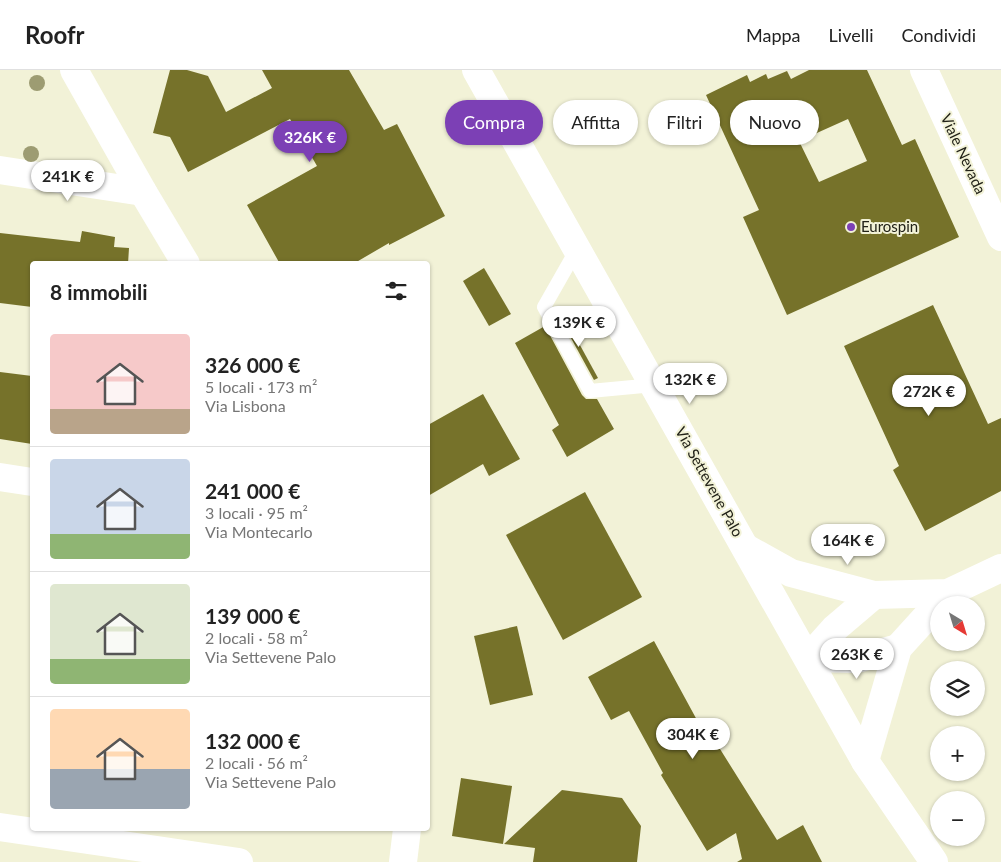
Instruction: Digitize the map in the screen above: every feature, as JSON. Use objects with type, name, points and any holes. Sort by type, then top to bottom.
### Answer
[{"type":"street","points":[[74,70],[142,192],[184,261]]},
{"type":"street","name":"Via Settevene Palo","points":[[476,70],[865,761],[934,862]]},
{"type":"street","name":"Viale Nevada","points":[[924,70],[1001,237]]},
{"type":"street","points":[[0,170],[142,192]]},
{"type":"street","points":[[0,477],[30,482]]},
{"type":"street","points":[[746,548],[792,573],[874,595],[948,593]]},
{"type":"street","points":[[865,761],[898,648],[948,593],[1001,568]]},
{"type":"street","points":[[808,658],[834,629],[874,595]]},
{"type":"street","points":[[808,658],[857,659],[898,648]]},
{"type":"street","points":[[0,827],[239,862]]},
{"type":"street","points":[[403,862],[407,831]]},
{"type":"lane","points":[[577,249],[544,307],[590,392],[654,385]]},
{"type":"building","points":[[170,70],[187,70],[208,76],[226,112],[272,88],[262,70],[349,70],[384,130],[397,124],[445,216],[389,245],[389,243],[358,261],[278,261],[247,205],[317,166],[290,119],[188,172],[170,137],[153,133]]},
{"type":"building","name":"Eurospin","points":[[809,70],[867,70],[902,145],[915,139],[959,237],[787,315],[743,217],[759,210],[720,125],[720,100],[708,100],[706,95],[747,75],[750,82],[766,74],[768,79],[787,71],[791,79]]},
{"type":"building","points":[[82,231],[115,237],[114,247],[129,248],[128,261],[30,261],[30,307],[0,303],[0,233],[80,242]]},
{"type":"building","points":[[484,268],[511,314],[489,326],[463,281]]},
{"type":"building","points":[[933,305],[988,424],[1001,418],[1001,491],[925,531],[893,470],[899,466],[844,346]]},
{"type":"building","points":[[564,316],[598,378],[594,380],[560,318]]},
{"type":"building","points":[[545,326],[582,395],[586,399],[597,399],[614,429],[567,457],[552,430],[559,425],[515,343]]},
{"type":"building","points":[[0,372],[30,376],[30,444],[0,439]]},
{"type":"building","points":[[483,394],[520,459],[489,476],[483,464],[430,495],[430,424]]},
{"type":"building","points":[[585,492],[642,597],[563,640],[506,535]]},
{"type":"building","points":[[517,626],[533,695],[490,705],[474,636]]},
{"type":"building","points":[[654,641],[710,744],[715,741],[777,840],[803,825],[822,862],[737,862],[742,859],[736,833],[707,851],[661,775],[663,773],[629,711],[611,720],[588,677]]},
{"type":"building","points":[[461,778],[512,786],[503,844],[452,836]]},
{"type":"building","points":[[562,790],[622,798],[641,826],[637,862],[533,862],[535,848],[504,844]]},
{"type":"place","name":"Eurospin","points":[[851,227]]}]
